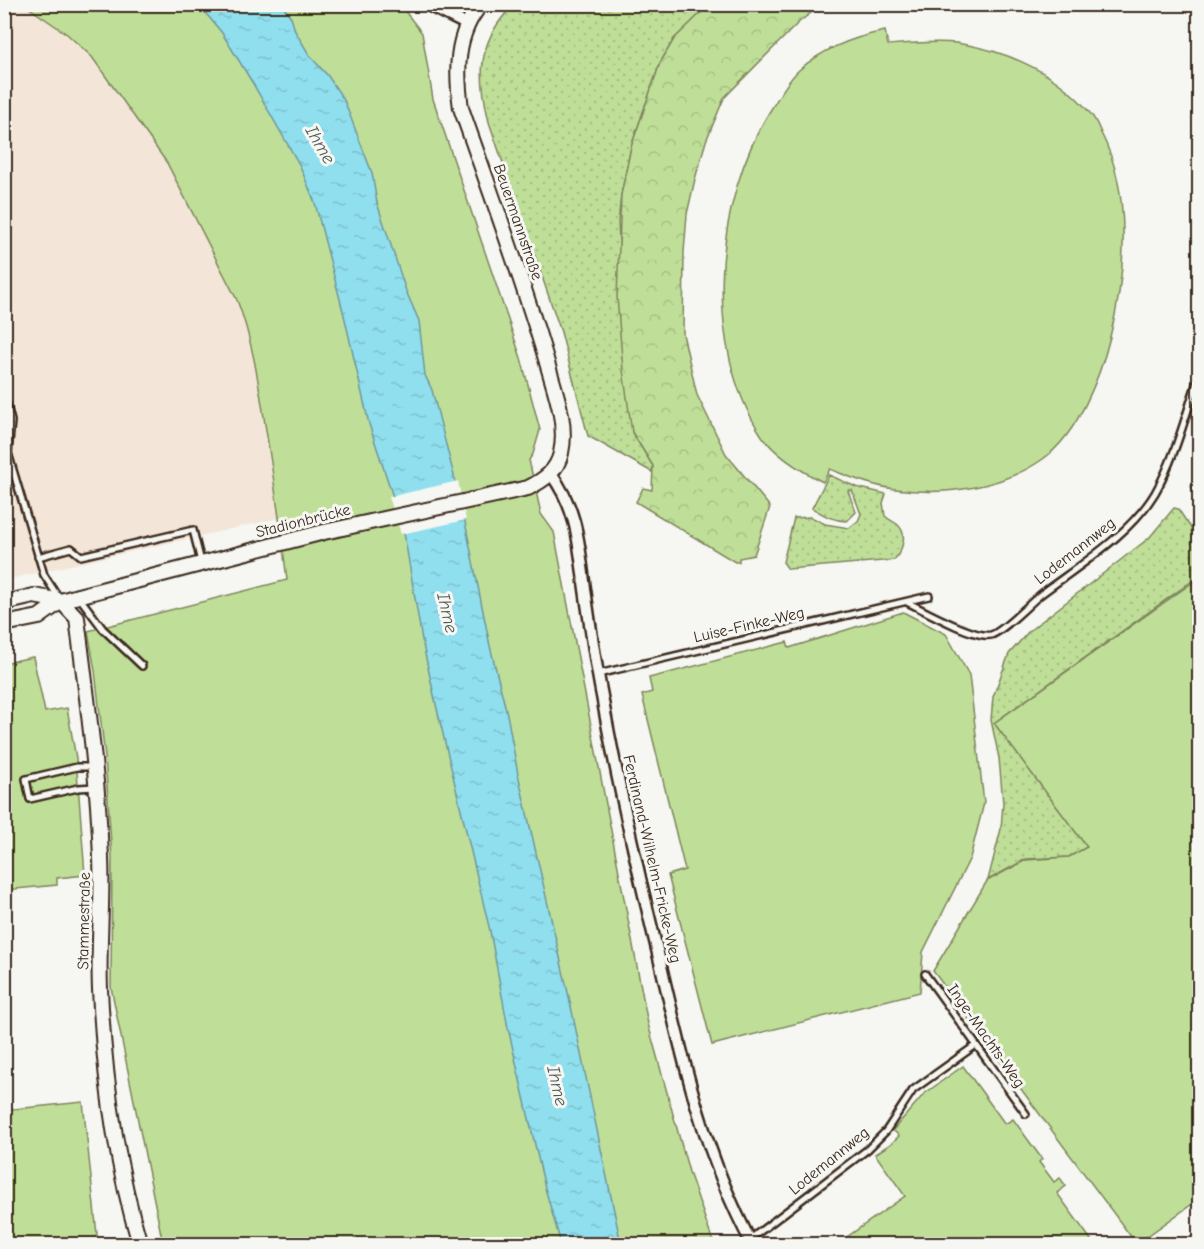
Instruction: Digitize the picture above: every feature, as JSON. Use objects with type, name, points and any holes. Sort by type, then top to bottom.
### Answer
[{"type":"street","points":[[426,4],[468,25]]},
{"type":"street","name":"Beuermannstraße","points":[[481,4],[468,25],[458,57],[457,79],[461,108],[531,309],[559,405],[563,440],[561,454],[551,474]]},
{"type":"street","name":"Stadionbrücke","points":[[4,624],[39,617],[61,601],[78,596],[324,532],[528,488],[551,474]]},
{"type":"street","name":"Ferdinand-Wilhelm-Fricke-Weg","points":[[551,474],[564,491],[577,527],[598,674],[628,827],[682,1057],[708,1144],[729,1199],[751,1242]]},
{"type":"street","name":"Stadionbrücke","points":[[4,603],[34,596],[61,601]]},
{"type":"street","name":"Stammestraße","points":[[61,601],[77,618],[97,786],[101,860],[100,987],[106,1078],[126,1196],[140,1245]]},
{"type":"lane","points":[[450,4],[454,19]]},
{"type":"lane","name":"Lodemannweg","points":[[907,602],[971,633],[990,636],[1125,530],[1154,495],[1172,457],[1200,374]]},
{"type":"lane","points":[[4,394],[11,421],[8,453],[44,575],[61,601]]},
{"type":"lane","points":[[38,557],[71,548],[81,556],[193,530],[201,564]]},
{"type":"lane","points":[[78,596],[103,629],[142,666]]},
{"type":"lane","name":"Luise-Finke-Weg","points":[[598,674],[929,596]]},
{"type":"lane","points":[[95,767],[77,768],[26,779],[30,799],[97,786]]},
{"type":"lane","name":"Inge-Machts-Weg","points":[[925,974],[1026,1114]]},
{"type":"lane","name":"Lodemannweg","points":[[751,1242],[868,1149],[886,1131],[913,1090],[976,1045]]},
{"type":"shaded area","points":[[4,5],[25,5],[36,11],[67,34],[92,57],[167,163],[245,319],[257,373],[280,518],[5,580]]},
{"type":"green space","points":[[710,4],[821,5],[798,23],[724,98],[706,141],[687,214],[683,334],[697,395],[726,454],[770,507],[754,555],[739,558],[739,562],[735,562],[636,502],[643,488],[652,490],[653,466],[632,432],[623,370],[617,297],[621,195],[631,147],[660,63],[674,39]]},
{"type":"green space","points":[[25,5],[400,5],[422,33],[433,99],[521,358],[540,430],[529,460],[541,514],[554,532],[648,1024],[689,1172],[712,1239],[717,1244],[163,1244],[111,987],[112,858],[105,757],[88,631],[287,580],[258,380],[247,331],[237,300],[167,163],[92,57],[67,34]]},
{"type":"green space","points":[[514,5],[710,5],[674,39],[660,63],[631,147],[621,195],[618,223],[632,432],[653,466],[652,472],[588,436],[561,332],[489,122],[482,81],[484,55],[494,30]]},
{"type":"green space","points":[[885,31],[888,45],[939,42],[975,46],[1012,58],[1047,75],[1063,86],[1093,117],[1111,156],[1118,181],[1123,234],[1120,287],[1106,353],[1086,404],[1067,435],[1043,459],[1010,477],[972,488],[933,491],[895,489],[862,481],[830,469],[823,482],[815,478],[782,457],[762,436],[743,400],[730,360],[723,317],[722,274],[727,230],[737,187],[751,147],[770,111],[799,70],[819,55],[840,44]]},
{"type":"green space","points":[[829,475],[856,487],[886,494],[883,503],[885,516],[897,524],[903,533],[902,547],[894,560],[788,569],[783,562],[794,518],[811,517],[825,524],[849,528],[858,521],[861,514],[852,490],[848,491],[856,512],[847,521],[833,519],[812,508]]},
{"type":"green space","points":[[1199,482],[1199,517],[1192,507],[1198,503],[1191,486]]},
{"type":"green space","points":[[1174,508],[1178,509],[1199,540],[1199,576],[994,723],[1087,847],[1069,857],[1026,859],[988,880],[1001,829],[1003,803],[999,758],[991,720],[993,697],[1009,654],[1029,631],[1149,538]]},
{"type":"green space","points":[[1199,578],[1199,1199],[1146,1237],[1132,1238],[933,971],[987,881],[1026,860],[1069,857],[1087,847],[994,723]]},
{"type":"green space","points":[[903,612],[946,634],[969,675],[984,803],[970,858],[923,952],[920,992],[712,1045],[668,875],[685,870],[642,695],[652,692],[649,678],[787,642],[789,648]]},
{"type":"green space","points":[[33,657],[45,712],[67,708],[76,758],[85,875],[57,878],[57,885],[5,890],[4,663]]},
{"type":"green space","points":[[963,1066],[1005,1124],[1013,1119],[1042,1159],[1039,1162],[1054,1182],[1060,1178],[1066,1186],[1057,1193],[1094,1244],[837,1244],[905,1196],[875,1154],[899,1136],[893,1130],[924,1094]]},
{"type":"green space","points":[[83,1102],[98,1244],[5,1244],[5,1110]]},
{"type":"water","name":"Ihme","points":[[199,5],[282,5],[291,17],[295,31],[310,56],[328,76],[344,100],[372,173],[377,203],[406,291],[419,321],[425,375],[432,390],[462,507],[490,646],[569,997],[621,1244],[561,1244],[545,1188],[508,1028],[490,931],[437,709],[422,640],[403,527],[369,424],[315,203],[300,166],[252,82],[222,33]]},
{"type":"pier","points":[[458,481],[466,520],[401,534],[389,497]]}]
